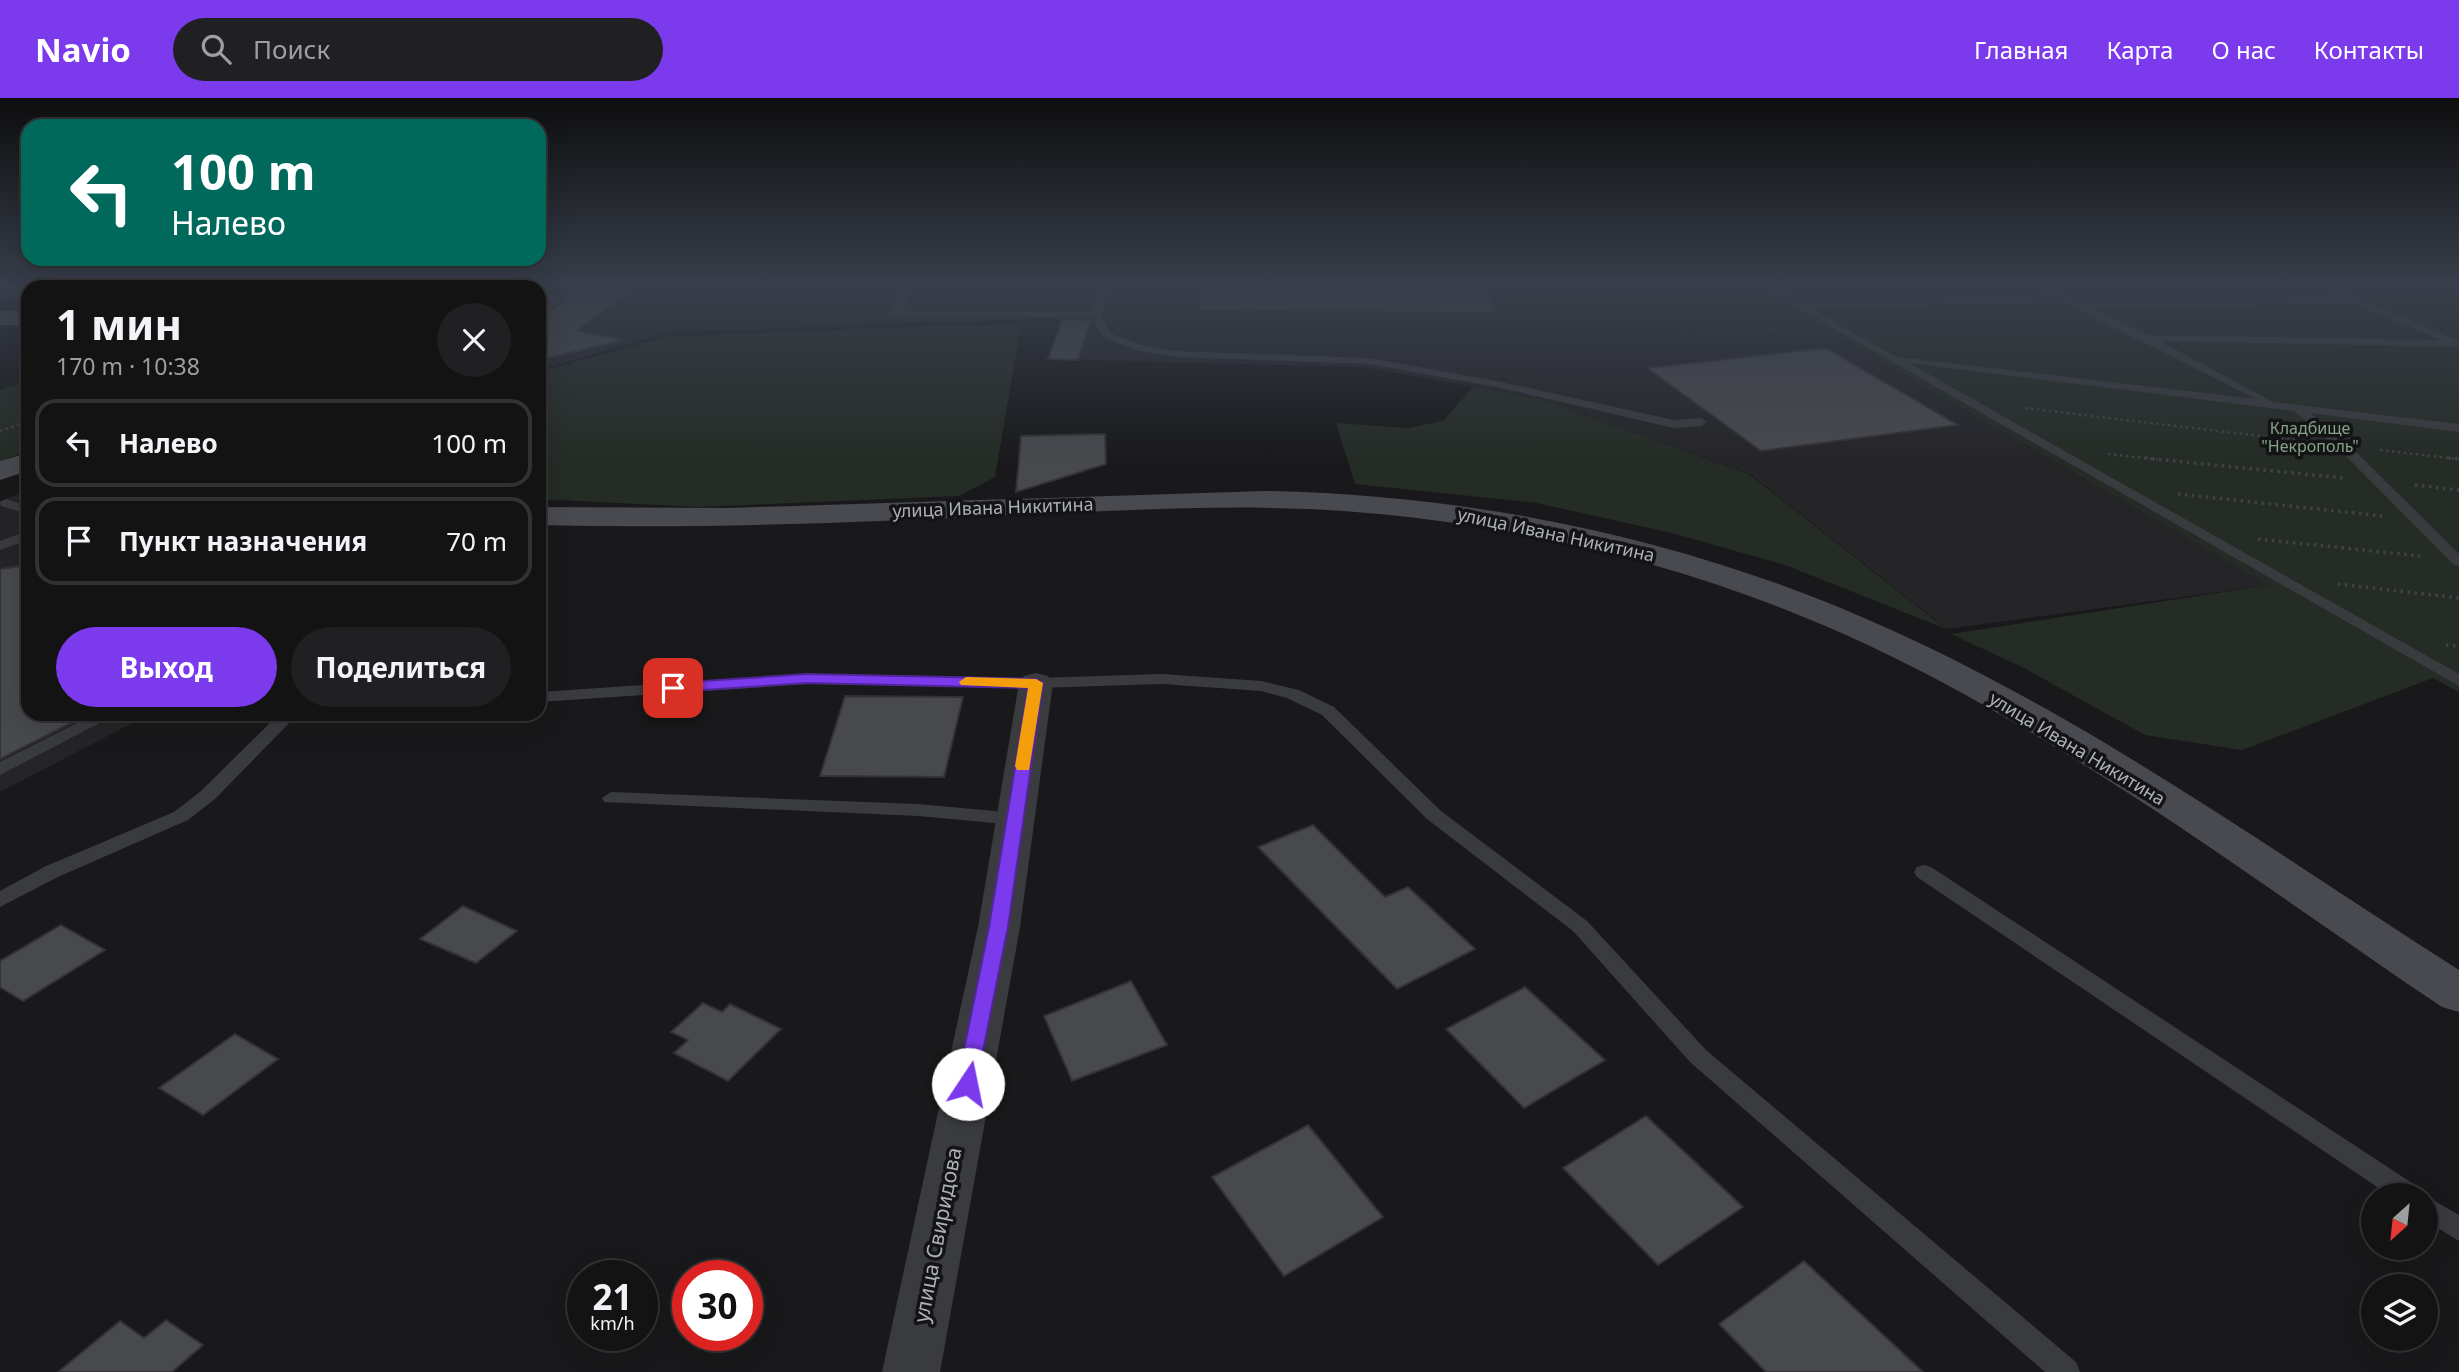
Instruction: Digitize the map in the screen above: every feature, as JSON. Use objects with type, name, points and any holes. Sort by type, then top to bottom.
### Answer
[{"type":"main road","points":[[0,471],[21,464]]},
{"type":"main road","name":"улица Ивана Никитина","points":[[546,516],[725,518],[1251,499],[1432,510],[1575,536],[1666,558],[1745,584],[1822,614],[1928,661],[2089,752],[2459,994]]},
{"type":"street","name":"улица Свиридова","points":[[911,1372],[999,927],[1036,683]]},
{"type":"lane","points":[[1129,344],[1175,354],[1369,361],[1514,387],[1674,424],[1701,422]]},
{"type":"lane","points":[[1868,344],[2459,681]]},
{"type":"lane","points":[[2158,344],[2279,407]]},
{"type":"lane","points":[[1890,357],[2459,428]]},
{"type":"lane","points":[[2298,409],[2343,446],[2458,561]]},
{"type":"lane","points":[[6,503],[21,508]]},
{"type":"lane","points":[[0,546],[21,538]]},
{"type":"lane","points":[[546,697],[807,679],[1036,683],[1161,679],[1261,686],[1293,694],[1328,711],[1434,814],[1580,926],[1698,1056],[2066,1372]]},
{"type":"lane","points":[[0,769],[94,721]]},
{"type":"lane","points":[[0,900],[51,872],[181,816],[208,795],[282,721]]},
{"type":"lane","points":[[611,798],[918,810],[1016,819]]},
{"type":"lane","points":[[1924,872],[2391,1183]]},
{"type":"lane","points":[[2438,1215],[2459,1229]]},
{"type":"path","points":[[1966,401],[2459,459]]},
{"type":"path","points":[[0,431],[21,424]]},
{"type":"path","points":[[2049,448],[2459,490]]},
{"type":"path","points":[[2119,488],[2417,519]]},
{"type":"path","points":[[2197,532],[2458,561]]},
{"type":"path","points":[[2277,577],[2459,598]]},
{"type":"shaded area","points":[[546,344],[627,344],[546,368]]},
{"type":"shaded area","points":[[1052,344],[1852,344],[2270,585],[1947,629],[1750,474],[1540,399],[1365,367],[1048,359]]},
{"type":"shaded area","points":[[21,494],[21,721],[137,721],[0,792],[0,501]]},
{"type":"green space","points":[[638,344],[1018,344],[995,477],[959,496],[699,507],[546,499],[546,370]]},
{"type":"green space","name":"Кладбище \"Некрополь\"","points":[[1852,344],[2459,344],[2459,692],[2433,678],[2242,750],[2145,735],[2024,668],[1951,634],[2269,585]]},
{"type":"green space","points":[[21,383],[21,454],[0,461],[0,390]]},
{"type":"green space","points":[[1473,387],[1540,399],[1749,474],[1946,629],[1785,565],[1672,533],[1537,503],[1355,484],[1336,423],[1408,428],[1443,421]]},
{"type":"building","points":[[546,344],[607,344],[546,358]]},
{"type":"building","points":[[1053,344],[1083,344],[1078,360],[1048,359]]},
{"type":"building","points":[[1826,348],[1958,425],[1761,451],[1647,368]]},
{"type":"building","points":[[1105,434],[1106,464],[1016,492],[1021,436]]},
{"type":"building","points":[[21,566],[21,721],[75,721],[0,759],[0,569]]},
{"type":"building","points":[[845,696],[963,697],[944,777],[820,776]]},
{"type":"building","points":[[1313,825],[1385,897],[1408,887],[1475,949],[1397,989],[1258,847]]},
{"type":"building","points":[[463,906],[517,931],[476,963],[420,939]]},
{"type":"building","points":[[61,925],[105,950],[23,1001],[0,987],[0,961]]},
{"type":"building","points":[[1131,981],[1167,1045],[1072,1081],[1044,1016]]},
{"type":"building","points":[[1525,987],[1605,1060],[1524,1108],[1446,1029]]},
{"type":"building","points":[[703,1003],[722,1012],[730,1004],[781,1029],[728,1081],[674,1053],[688,1040],[671,1032]]},
{"type":"building","points":[[235,1034],[278,1059],[203,1115],[159,1088]]},
{"type":"building","points":[[1646,1116],[1743,1207],[1658,1265],[1563,1168]]},
{"type":"building","points":[[1308,1125],[1383,1217],[1284,1276],[1212,1177]]},
{"type":"building","points":[[1804,1261],[1923,1372],[1766,1372],[1719,1324]]},
{"type":"building","points":[[166,1320],[203,1345],[172,1372],[58,1372],[120,1321],[144,1338]]},
{"type":"slow traffic","points":[[966,682],[1036,683],[1023,766]]},
{"type":"route","points":[[673,688],[807,679],[1036,683],[999,927],[968,1084]]}]
